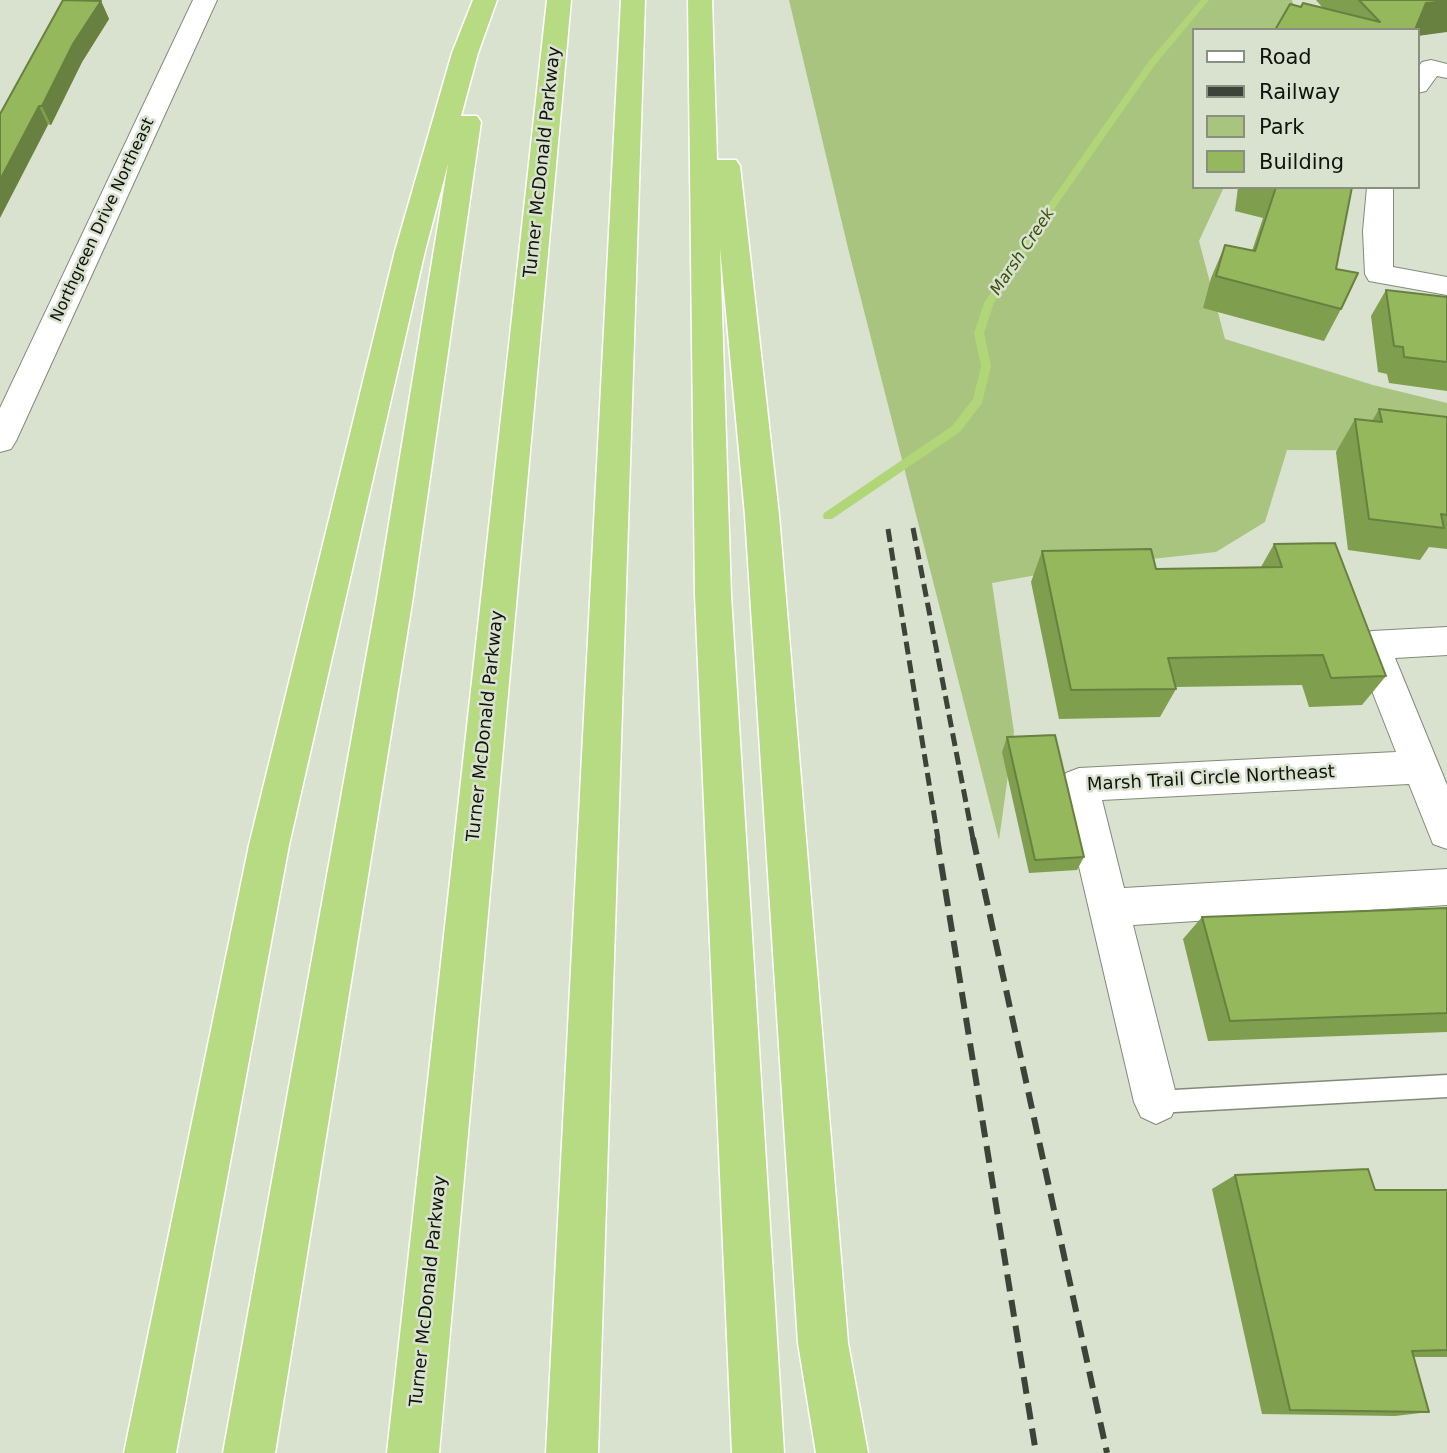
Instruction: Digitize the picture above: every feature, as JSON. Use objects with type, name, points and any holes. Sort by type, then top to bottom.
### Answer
[{"type":"highway","points":[[150,1453],[269,845],[410,251],[465,53],[486,0]]},
{"type":"highway","points":[[249,1453],[356,812],[394,603],[486,0]]},
{"type":"highway","name":"Turner McDonald Parkway","points":[[413,1453],[559,0]]},
{"type":"highway","points":[[572,1453],[634,0]]},
{"type":"highway","points":[[700,0],[719,739],[758,1453]]},
{"type":"highway","points":[[702,104],[723,146],[742,306],[762,515],[823,1343],[842,1453]]},
{"type":"street","name":"Northgreen Drive Northeast","points":[[0,441],[205,0]]},
{"type":"street","points":[[1419,83],[1431,66],[1447,71]]},
{"type":"street","points":[[1380,189],[1377,231],[1379,274],[1447,286]]},
{"type":"street","points":[[1447,641],[1372,645],[1447,832]]},
{"type":"street","name":"Marsh Trail Circle Northeast","points":[[1156,1102],[1079,785],[1421,767]]},
{"type":"street","points":[[1109,908],[1447,887]]},
{"type":"lane","points":[[1156,1102],[1447,1086]]},
{"type":"green space","points":[[789,0],[1292,0],[1298,21],[1286,28],[1192,28],[1192,189],[1223,189],[1199,241],[1225,339],[1373,385],[1447,403],[1447,451],[1287,450],[1265,522],[1216,552],[1087,566],[992,583],[1014,732],[999,840],[848,248]]},
{"type":"building","points":[[63,0],[101,1],[73,44],[0,180],[0,114]]},
{"type":"building","points":[[1359,0],[1447,0],[1426,3],[1416,28],[1276,28],[1290,4],[1301,7],[1303,3],[1380,22]]},
{"type":"building","points":[[1275,189],[1352,189],[1336,269],[1358,273],[1341,309],[1216,276],[1225,245],[1255,251]]},
{"type":"building","points":[[1386,290],[1447,297],[1447,362],[1404,357],[1403,347],[1394,346]]},
{"type":"building","points":[[1379,409],[1447,417],[1447,515],[1441,514],[1444,528],[1369,519],[1355,419],[1382,422]]},
{"type":"building","points":[[1335,543],[1386,676],[1331,678],[1323,655],[1168,658],[1176,689],[1071,690],[1042,551],[1151,549],[1156,569],[1282,567],[1274,544]]},
{"type":"building","points":[[1055,735],[1084,857],[1035,860],[1007,737]]},
{"type":"building","points":[[1447,908],[1447,1013],[1230,1021],[1202,917]]},
{"type":"building","points":[[1368,1169],[1375,1190],[1447,1190],[1447,1350],[1412,1351],[1429,1412],[1290,1410],[1235,1175]]},
{"type":"waterway","name":"Marsh Creek","points":[[828,516],[956,429],[978,400],[986,366],[979,333],[989,303],[1053,204],[1152,63],[1205,0]]},
{"type":"railway","points":[[913,528],[973,839]]},
{"type":"railway","points":[[888,529],[938,839]]},
{"type":"railway","points":[[937,838],[1036,1453]]},
{"type":"railway","points":[[973,838],[1107,1453]]}]
